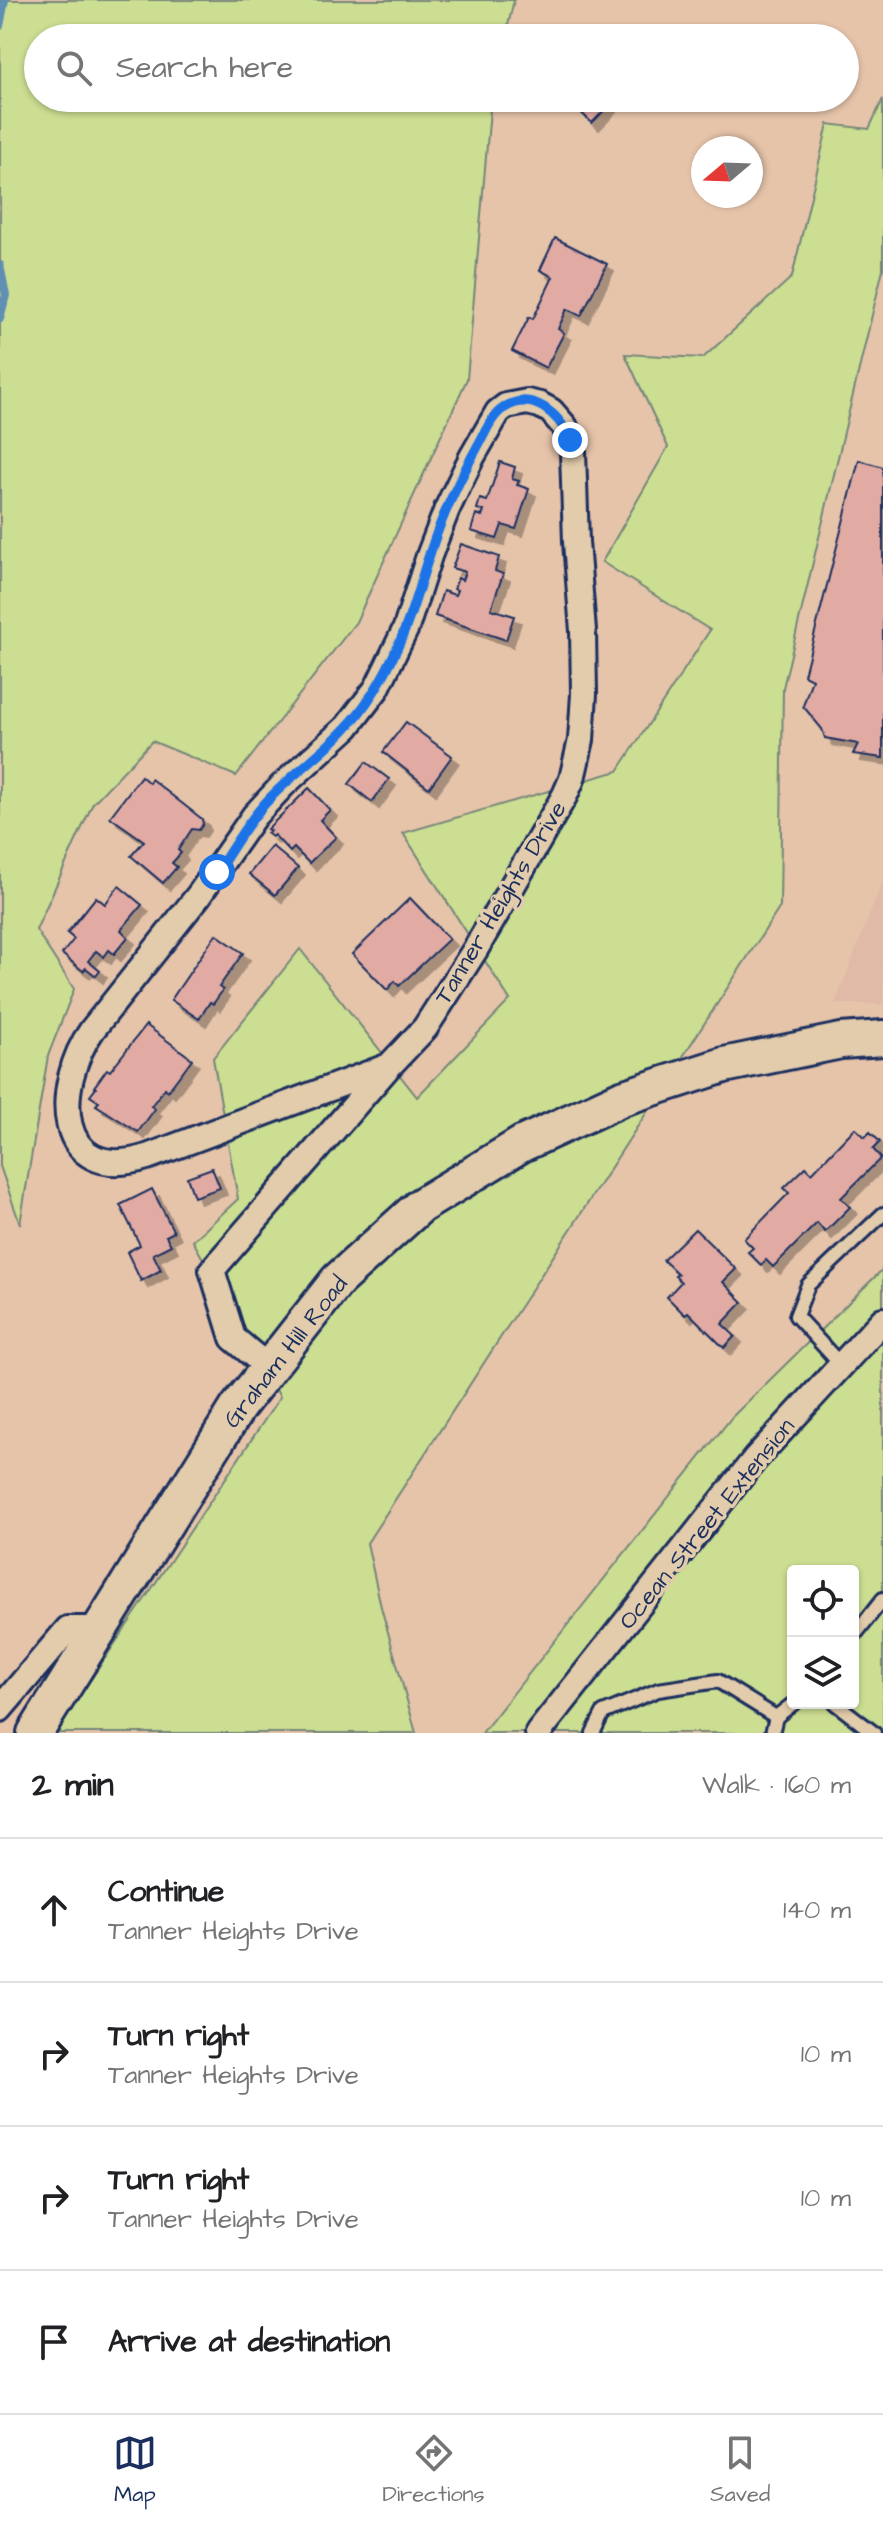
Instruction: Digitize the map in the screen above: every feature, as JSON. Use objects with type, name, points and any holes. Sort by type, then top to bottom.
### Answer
[{"type":"main road","name":"Graham Hill Road","points":[[35,1733],[238,1407],[338,1280],[420,1206],[522,1144],[622,1098],[724,1065],[841,1041],[883,1038]]},
{"type":"street","name":"Tanner Heights Drive","points":[[269,1368],[233,1338],[212,1270],[425,1028],[459,977],[557,811],[572,779],[583,717],[584,662],[573,452],[565,427],[551,411],[527,402],[506,406],[492,421],[447,509],[406,628],[377,688],[347,727],[254,816],[191,907],[92,1030],[71,1071],[67,1118],[74,1138],[84,1153],[97,1160],[125,1162],[147,1157],[389,1066]]},
{"type":"street","name":"Ocean Street Extension","points":[[538,1733],[755,1459],[883,1320]]},
{"type":"street","points":[[0,1709],[68,1629],[98,1629]]},
{"type":"lane","points":[[841,1365],[796,1316],[808,1285],[883,1214]]},
{"type":"lane","points":[[859,1629],[883,1599]]},
{"type":"lane","points":[[593,1733],[603,1713],[658,1690],[718,1681],[776,1717]]},
{"type":"lane","points":[[772,1733],[776,1717],[787,1708]]},
{"type":"lane","points":[[843,1709],[874,1733]]},
{"type":"shaded area","points":[[883,881],[883,1004],[835,1004],[872,908]]},
{"type":"green space","points":[[0,0],[514,0],[508,24],[24,24],[24,112],[490,112],[467,379],[356,622],[236,776],[152,741],[93,803],[36,930],[74,989],[48,1056],[20,1224],[0,1166]]},
{"type":"green space","points":[[883,99],[883,269],[783,688],[780,907],[367,1543],[381,1607],[416,1733],[55,1733],[280,1397],[193,1241],[238,1199],[213,1058],[300,949],[417,1097],[510,1000],[403,833],[618,771],[710,630],[602,562],[668,447],[625,354],[703,358],[792,277],[828,124],[869,129]]},
{"type":"green space","points":[[883,1269],[883,1733],[482,1733],[732,1417]]},
{"type":"building","points":[[581,112],[603,112],[592,123]]},
{"type":"building","points":[[555,238],[607,264],[581,316],[567,309],[558,329],[564,333],[546,368],[512,351],[529,317],[533,319],[553,277],[540,270]]},
{"type":"building","points":[[859,460],[883,467],[883,758],[853,754],[858,744],[825,738],[822,729],[803,706],[812,679],[804,675]]},
{"type":"building","points":[[500,462],[515,467],[512,479],[519,481],[517,485],[529,489],[516,529],[502,525],[497,539],[471,531],[476,514],[482,516],[484,511],[477,509],[480,499],[487,501]]},
{"type":"building","points":[[461,544],[499,557],[495,571],[503,574],[491,609],[514,616],[506,640],[435,616],[443,591],[455,595],[458,578],[462,580],[465,572],[452,568]]},
{"type":"building","points":[[406,722],[452,756],[429,788],[383,752]]},
{"type":"building","points":[[366,762],[389,779],[372,802],[349,784]]},
{"type":"building","points":[[141,776],[149,783],[151,779],[202,819],[199,830],[192,829],[178,850],[181,853],[172,863],[177,867],[163,883],[131,856],[144,841],[110,817]]},
{"type":"building","points":[[309,788],[330,810],[320,820],[336,837],[309,863],[294,848],[290,852],[274,835],[272,837],[267,833],[270,831],[267,829]]},
{"type":"building","points":[[272,846],[298,868],[275,895],[249,874]]},
{"type":"building","points":[[119,886],[142,905],[121,930],[128,937],[114,954],[109,950],[104,957],[96,951],[88,961],[100,971],[96,976],[86,968],[83,971],[62,954],[74,939],[67,933],[96,897],[105,904]]},
{"type":"building","points":[[410,898],[449,939],[399,986],[395,981],[387,990],[352,954]]},
{"type":"building","points":[[216,934],[243,953],[219,987],[223,990],[199,1019],[171,1000]]},
{"type":"building","points":[[146,1025],[192,1059],[168,1091],[165,1088],[151,1106],[155,1109],[138,1132],[96,1105],[99,1102],[90,1096],[107,1069],[110,1071]]},
{"type":"building","points":[[855,1128],[865,1137],[870,1132],[880,1142],[873,1149],[881,1158],[841,1198],[850,1207],[825,1232],[817,1223],[773,1267],[766,1260],[761,1265],[748,1252],[753,1248],[744,1239],[789,1193],[784,1188],[806,1167],[812,1173]]},
{"type":"building","points":[[212,1168],[220,1188],[194,1197],[187,1177]]},
{"type":"building","points":[[152,1189],[174,1232],[166,1236],[171,1245],[153,1254],[161,1270],[141,1281],[127,1252],[140,1245],[120,1205]]},
{"type":"building","points":[[695,1229],[736,1269],[723,1282],[743,1302],[722,1324],[735,1336],[724,1348],[688,1312],[685,1315],[667,1297],[681,1282],[675,1276],[678,1274],[663,1260]]},
{"type":"waterway","points":[[0,26],[5,0]]},
{"type":"waterway","points":[[0,265],[6,295],[0,319]]},
{"type":"route","points":[[217,872],[254,816],[347,727],[377,688],[406,628],[447,509],[498,412],[516,403],[540,405],[559,418],[570,440]]}]
